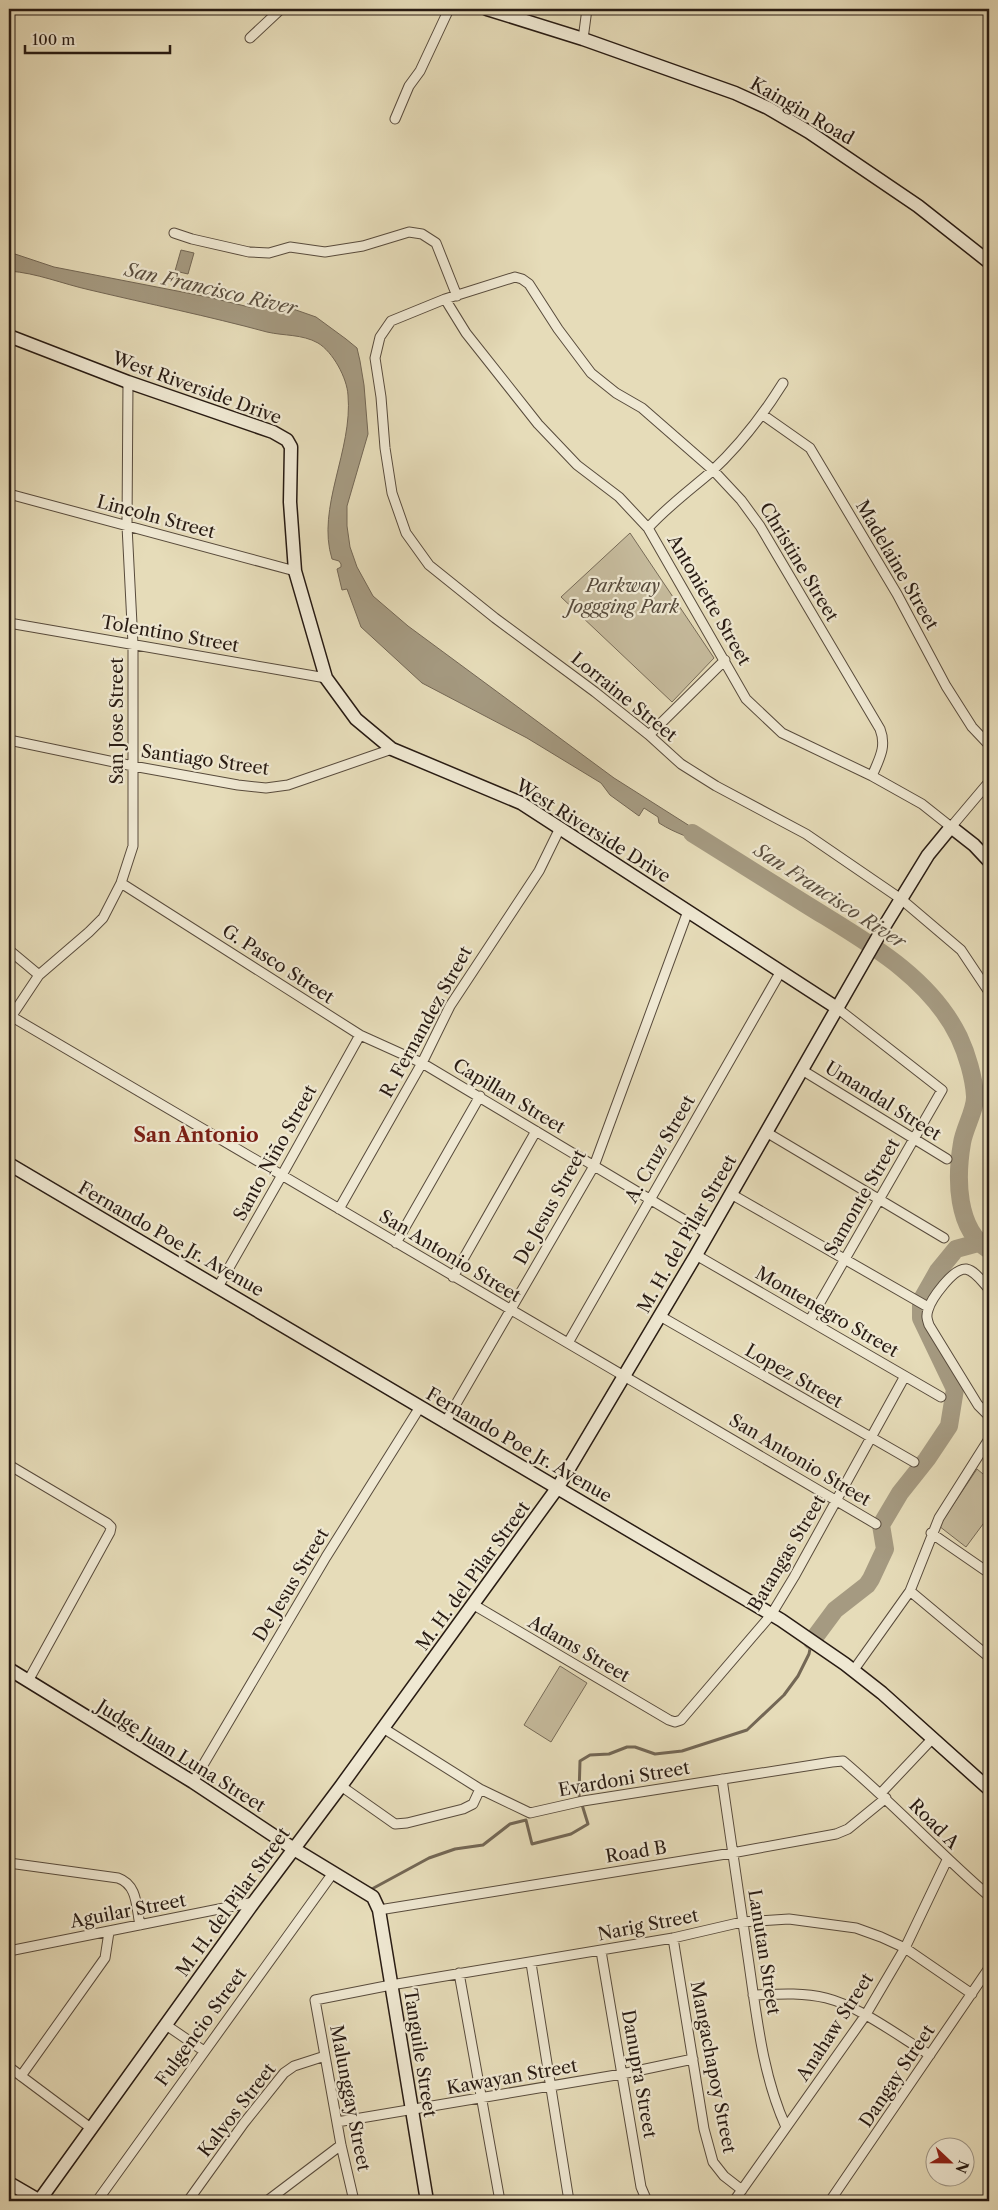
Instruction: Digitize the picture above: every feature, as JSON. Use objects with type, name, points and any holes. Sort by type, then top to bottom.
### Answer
[{"type":"street","points":[[250,38],[281,9]]},
{"type":"street","points":[[395,119],[409,86],[420,71],[449,9]]},
{"type":"street","name":"Kaingin Road","points":[[487,9],[582,39],[735,92],[768,108],[809,132],[918,206],[989,262]]},
{"type":"street","points":[[582,39],[587,9]]},
{"type":"street","points":[[174,233],[249,252],[269,253],[290,247],[325,252],[364,246],[409,232],[422,234],[436,243],[457,296],[445,300]]},
{"type":"street","name":"Christine Street","points":[[457,296],[506,282],[515,277],[529,284],[558,329],[591,373],[616,392],[642,408],[712,470],[741,500],[760,526],[880,729],[884,738],[884,749],[872,776]]},
{"type":"street","name":"Lorraine Street","points":[[445,300],[391,321],[380,337],[375,358],[392,493],[406,533],[429,565],[649,735],[681,764],[716,786],[806,834],[901,899],[961,950],[989,992]]},
{"type":"street","name":"Antoniette Street","points":[[445,300],[466,333],[538,424],[577,465],[619,497],[648,528],[746,699],[782,733],[872,776],[922,804],[974,845],[989,862]]},
{"type":"street","name":"West Riverside Drive","points":[[9,336],[128,382],[273,432],[287,440],[292,453],[290,502],[295,571],[326,678],[356,719],[392,749],[521,803],[837,1008],[942,1090]]},
{"type":"street","name":"San Jose Street","points":[[10,1016],[40,975],[103,918],[121,883],[133,846],[133,644],[127,526],[128,382]]},
{"type":"street","points":[[648,528],[659,516],[712,470],[763,416],[783,383]]},
{"type":"street","name":"Madelaine Street","points":[[763,416],[810,448],[897,594],[946,686],[972,727],[989,744]]},
{"type":"street","name":"Lincoln Street","points":[[9,494],[295,571]]},
{"type":"street","name":"Tolentino Street","points":[[9,623],[326,678]]},
{"type":"street","points":[[649,735],[725,660]]},
{"type":"street","name":"Santiago Street","points":[[9,740],[133,766],[238,785],[266,788],[288,785],[392,749]]},
{"type":"street","points":[[952,827],[989,782]]},
{"type":"street","name":"M. H. del Pilar Street","points":[[39,2201],[254,1902],[474,1605],[558,1488],[696,1255],[867,955],[928,855],[952,827]]},
{"type":"street","name":"R. Fernandez Street","points":[[340,1210],[422,1063],[450,1006],[538,871],[560,828]]},
{"type":"street","name":"G. Pasco Street","points":[[121,883],[360,1035],[422,1063]]},
{"type":"street","name":"De Jesus Street","points":[[446,1423],[594,1166],[688,911]]},
{"type":"street","points":[[9,950],[40,975]]},
{"type":"street","name":"A. Cruz Street","points":[[568,1344],[781,971]]},
{"type":"street","name":"San Antonio Street","points":[[10,1016],[453,1277],[625,1375],[836,1502],[876,1524]]},
{"type":"street","name":"Santo Niño Street","points":[[218,1287],[360,1035]]},
{"type":"street","name":"Capillan Street","points":[[422,1063],[708,1234]]},
{"type":"street","name":"Umandal Street","points":[[802,1070],[947,1159]]},
{"type":"street","name":"Samonte Street","points":[[810,1320],[942,1090]]},
{"type":"street","points":[[396,1243],[480,1096]]},
{"type":"street","points":[[453,1277],[536,1131]]},
{"type":"street","points":[[766,1132],[944,1238]]},
{"type":"street","name":"Fernando Poe Jr. Avenue","points":[[9,1164],[771,1615],[853,1671],[933,1738],[989,1789]]},
{"type":"street","points":[[731,1194],[926,1306]]},
{"type":"street","name":"Montenegro Street","points":[[696,1255],[941,1397]]},
{"type":"street","points":[[989,1289],[975,1274],[966,1269],[957,1271],[926,1306],[926,1317],[929,1325],[978,1405],[989,1416]]},
{"type":"street","name":"Lopez Street","points":[[660,1316],[870,1439],[914,1462]]},
{"type":"street","name":"Batangas Street","points":[[669,1720],[675,1722],[686,1716],[771,1615],[905,1376]]},
{"type":"street","name":"De Jesus Street","points":[[193,1782],[326,1557],[420,1407]]},
{"type":"street","points":[[853,1671],[910,1591],[932,1533],[948,1501],[989,1439]]},
{"type":"street","points":[[9,1465],[111,1527],[28,1681]]},
{"type":"street","points":[[932,1533],[989,1573]]},
{"type":"street","points":[[910,1591],[989,1657]]},
{"type":"street","name":"Adams Street","points":[[474,1605],[669,1720]]},
{"type":"street","name":"Judge Juan Luna Street","points":[[9,1669],[193,1782],[294,1849],[374,1897],[379,1910]]},
{"type":"street","name":"Evardoni Street","points":[[383,1728],[480,1789],[530,1813],[582,1801],[843,1761],[883,1795]]},
{"type":"street","name":"Road B","points":[[379,1910],[732,1853],[836,1834],[848,1829],[883,1795],[933,1738]]},
{"type":"street","name":"Lanutan Street","points":[[722,1779],[753,1995],[770,2083],[775,2103],[786,2127]]},
{"type":"street","points":[[341,1786],[395,1824],[407,1823],[462,1809],[473,1804],[480,1789]]},
{"type":"street","name":"Road A","points":[[883,1795],[948,1860],[989,1896]]},
{"type":"street","name":"Anahaw Street","points":[[734,2201],[865,2016],[905,1948],[948,1860]]},
{"type":"street","points":[[9,1863],[118,1878],[126,1881],[132,1888],[140,1925]]},
{"type":"street","name":"Fulgencio Street","points":[[97,2201],[333,1873]]},
{"type":"street","name":"Aguilar Street","points":[[9,1951],[254,1902]]},
{"type":"street","name":"Tanguile Street","points":[[379,1910],[427,2201]]},
{"type":"street","name":"Narig Street","points":[[315,2000],[391,1985],[673,1938],[742,1922],[789,1919],[856,1928],[905,1948],[972,1994]]},
{"type":"street","points":[[21,2076],[105,1958],[109,1932]]},
{"type":"street","name":"Mangachapoy Street","points":[[673,1938],[704,2129],[713,2162],[724,2176],[742,2190]]},
{"type":"street","name":"Danupra Street","points":[[601,1950],[641,2187],[647,2201]]},
{"type":"street","points":[[531,1963],[570,2201]]},
{"type":"street","name":"Dangay Street","points":[[830,2201],[989,1968]]},
{"type":"street","points":[[459,1974],[500,2201]]},
{"type":"street","points":[[753,1995],[788,1993],[813,1995],[844,2004],[930,2055]]},
{"type":"street","name":"Malunggay Street","points":[[315,2000],[341,2145],[354,2201]]},
{"type":"street","points":[[166,2025],[204,2051]]},
{"type":"street","name":"Kalyos Street","points":[[188,2201],[244,2123],[284,2073],[294,2066],[325,2056]]},
{"type":"street","name":"Kawayan Street","points":[[337,2122],[550,2087],[693,2059]]},
{"type":"street","points":[[9,2067],[92,2129]]},
{"type":"street","points":[[268,2201],[341,2145]]},
{"type":"street","points":[[9,2183],[39,2201]]},
{"type":"green space","name":"Parkway Joggging Park","points":[[630,533],[714,658],[672,702],[561,597]]},
{"type":"green space","points":[[977,1469],[989,1479],[989,1516],[966,1547],[939,1526]]},
{"type":"green space","points":[[560,1666],[587,1683],[551,1742],[524,1725]]},
{"type":"shaded area","points":[[181,250],[194,253],[188,274],[175,271]]},
{"type":"shaded area","points":[[9,252],[54,267],[208,297],[249,307],[283,307],[296,310],[316,317],[357,348],[364,385],[368,434],[347,506],[347,526],[350,547],[357,567],[373,596],[408,626],[614,778],[715,842],[711,847],[665,827],[659,823],[658,817],[644,808],[639,816],[610,795],[601,783],[527,738],[422,683],[361,627],[347,589],[342,590],[337,569],[341,567],[341,564],[339,561],[332,559],[328,540],[331,499],[348,416],[348,395],[342,373],[324,347],[306,338],[267,332],[80,288],[40,276],[9,271]]},
{"type":"waterway","name":"San Francisco River","points":[[692,833],[893,961],[930,995],[946,1015],[965,1051],[972,1074],[975,1096],[974,1107],[963,1137],[960,1157],[959,1187],[961,1202],[964,1216],[970,1229],[978,1241],[989,1250]]},
{"type":"waterway","name":"San Francisco River","points":[[812,1641],[835,1610],[867,1585],[871,1579],[885,1549],[881,1525],[900,1493],[927,1459],[949,1426],[955,1389],[921,1318],[921,1301],[938,1271],[956,1249],[978,1243]]},
{"type":"waterway","name":"San Francisco River","points":[[370,1890],[429,1858],[455,1849],[483,1845],[510,1824],[526,1820],[532,1844],[571,1834],[588,1824],[579,1795],[580,1761],[590,1755],[609,1754],[627,1747],[635,1747],[655,1754],[682,1751],[747,1730],[784,1695],[798,1676],[809,1654],[811,1644]]},
{"type":"district","name":"San Antonio","points":[[196,1135]]}]
